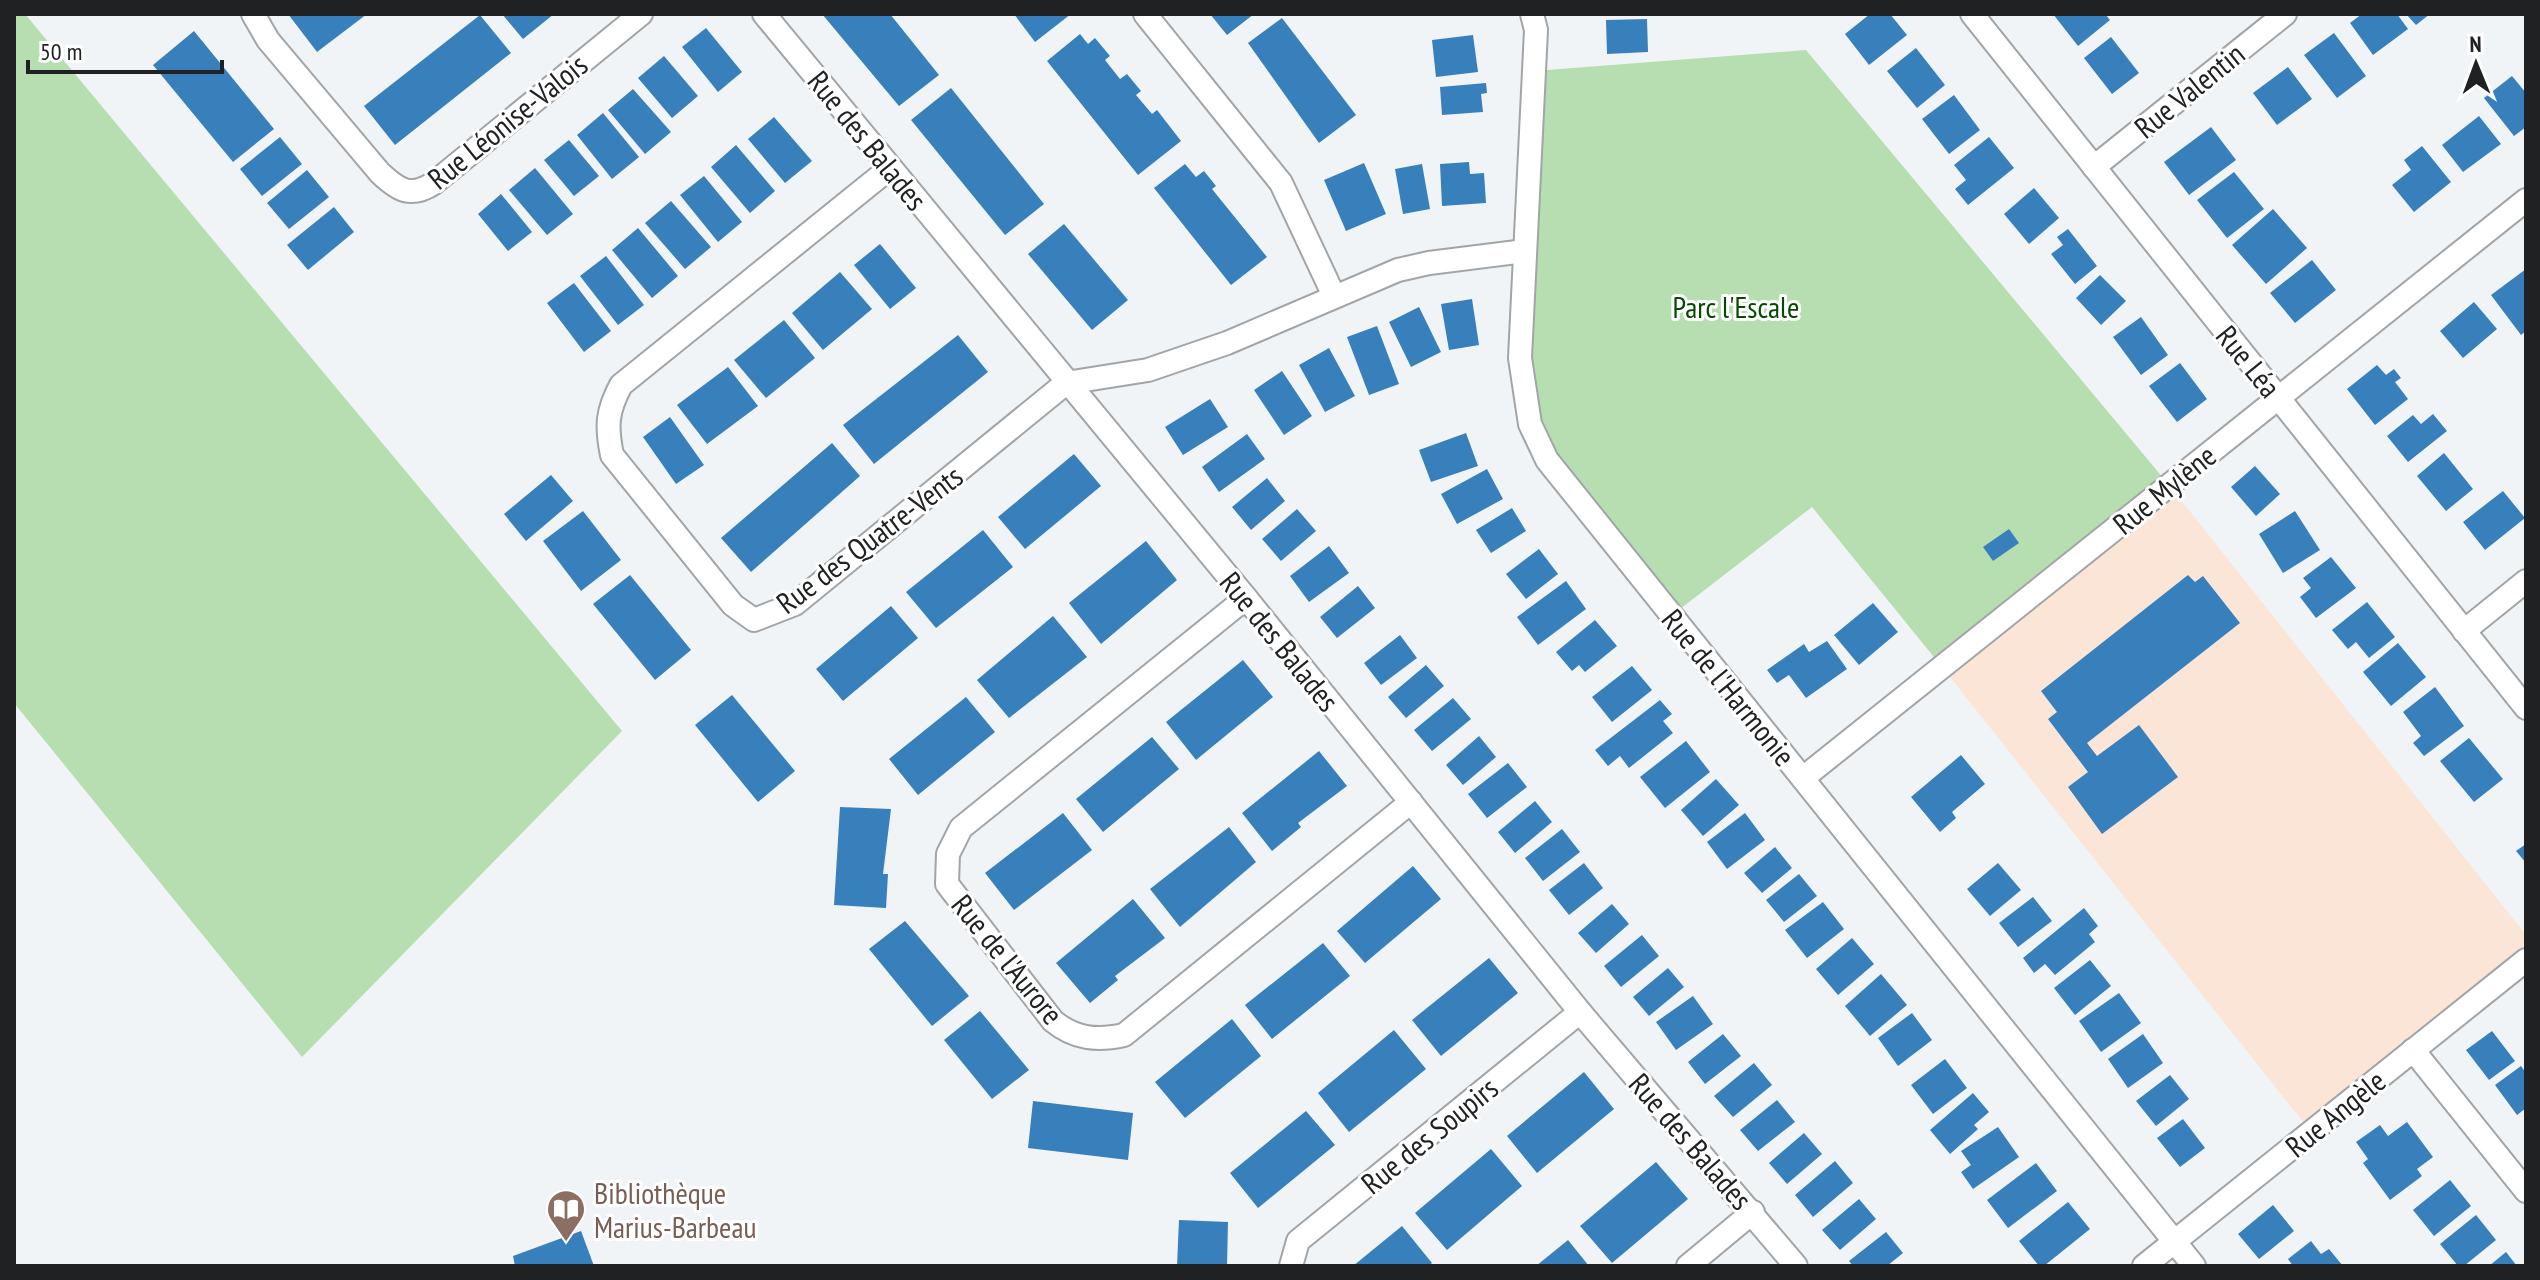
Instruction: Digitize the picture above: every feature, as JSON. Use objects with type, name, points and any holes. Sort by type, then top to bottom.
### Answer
[{"type":"street","name":"Rue Léonise-Valois","points":[[253,14],[268,40],[380,173],[399,190],[409,193],[417,193],[434,183],[641,14]]},
{"type":"street","name":"Rue des Balades","points":[[764,14],[1246,598],[1580,1012],[1796,1266]]},
{"type":"street","points":[[1145,14],[1281,183],[1334,296]]},
{"type":"street","name":"Rue de l'Harmonie","points":[[1532,14],[1536,30],[1520,358],[1522,390],[1530,424],[1547,460],[1571,494],[2194,1266]]},
{"type":"street","name":"Rue Léa","points":[[1972,14],[2526,708]]},
{"type":"street","name":"Rue Valentin","points":[[2094,167],[2285,14]]},
{"type":"street","name":"Rue des Quatre-Vents","points":[[890,168],[621,385],[608,411],[607,431],[612,455],[733,605],[754,620],[795,604],[1066,383]]},
{"type":"street","name":"Rue Mylène","points":[[1803,778],[2526,200]]},
{"type":"street","points":[[1066,383],[1148,370],[1227,343],[1334,296],[1414,266],[1525,251]]},
{"type":"street","points":[[2464,631],[2526,581]]},
{"type":"street","name":"Rue de l'Aurore","points":[[1246,598],[961,828],[948,854],[947,884],[1053,1021],[1068,1033],[1100,1040],[1124,1035],[1411,802]]},
{"type":"street","name":"Rue Angèle","points":[[2144,1266],[2526,960]]},
{"type":"street","name":"Rue des Soupirs","points":[[1291,1266],[1298,1241],[1580,1012]]},
{"type":"street","points":[[2413,1050],[2526,1191]]},
{"type":"street","points":[[1688,1266],[1753,1212]]},
{"type":"shaded area","points":[[2169,485],[2526,935],[2526,960],[2311,1132],[1942,667]]},
{"type":"green space","points":[[14,14],[25,14],[622,731],[302,1057],[14,703]]},
{"type":"green space","name":"Parc l'Escale","points":[[1806,50],[2169,485],[1942,667],[1812,507],[1671,616],[1530,424],[1534,71]]},
{"type":"building","points":[[288,14],[367,14],[317,52]]},
{"type":"building","points":[[502,14],[554,14],[523,39]]},
{"type":"building","points":[[822,14],[890,14],[939,75],[899,106]]},
{"type":"building","points":[[1014,14],[1071,14],[1035,42]]},
{"type":"building","points":[[1210,14],[1254,14],[1227,35]]},
{"type":"building","points":[[1870,14],[1890,14],[1907,35],[1869,65],[1845,34]]},
{"type":"building","points":[[2053,14],[2105,14],[2110,20],[2078,46]]},
{"type":"building","points":[[2362,14],[2397,14],[2408,29],[2373,55],[2350,23]]},
{"type":"building","points":[[2406,14],[2430,14],[2416,25]]},
{"type":"building","points":[[480,15],[511,53],[395,145],[364,106]]},
{"type":"building","points":[[1282,18],[1356,115],[1319,143],[1248,43]]},
{"type":"building","points":[[1647,19],[1648,52],[1607,54],[1606,20]]},
{"type":"building","points":[[706,28],[742,72],[718,92],[682,47]]},
{"type":"building","points":[[194,31],[274,129],[233,162],[153,65]]},
{"type":"building","points":[[2334,33],[2366,76],[2337,98],[2304,55]]},
{"type":"building","points":[[1080,34],[1088,44],[1095,38],[1110,56],[1105,60],[1120,79],[1127,74],[1141,91],[1136,95],[1152,114],[1157,110],[1181,141],[1138,175],[1047,61]]},
{"type":"building","points":[[1473,35],[1478,72],[1436,77],[1432,40]]},
{"type":"building","points":[[2111,37],[2139,73],[2112,94],[2084,58]]},
{"type":"building","points":[[1916,48],[1945,85],[1917,108],[1887,71]]},
{"type":"building","points":[[664,56],[698,96],[672,118],[638,78]]},
{"type":"building","points":[[2288,67],[2312,99],[2277,125],[2253,93]]},
{"type":"building","points":[[2512,76],[2526,93],[2526,127],[2514,136],[2484,98]]},
{"type":"building","points":[[1486,83],[1487,93],[1481,94],[1483,112],[1442,115],[1440,87]]},
{"type":"building","points":[[951,88],[1044,204],[1005,235],[911,120]]},
{"type":"building","points":[[633,89],[671,132],[645,154],[608,110]]},
{"type":"building","points":[[1954,95],[1980,130],[1949,154],[1922,119]]},
{"type":"building","points":[[603,113],[639,157],[612,179],[577,135]]},
{"type":"building","points":[[2479,116],[2501,144],[2463,172],[2442,145]]},
{"type":"building","points":[[774,117],[812,161],[785,183],[748,139]]},
{"type":"building","points":[[2211,127],[2236,160],[2189,195],[2164,162]]},
{"type":"building","points":[[280,137],[302,164],[262,196],[240,169]]},
{"type":"building","points":[[1989,137],[2014,168],[1968,205],[1955,189],[1966,180],[1954,165]]},
{"type":"building","points":[[569,140],[599,176],[574,196],[544,160]]},
{"type":"building","points":[[736,145],[775,191],[750,213],[711,167]]},
{"type":"building","points":[[2422,146],[2451,182],[2414,212],[2392,185],[2411,170],[2404,160]]},
{"type":"building","points":[[1469,162],[1470,174],[1484,173],[1486,203],[1442,206],[1440,164]]},
{"type":"building","points":[[1364,163],[1386,214],[1346,231],[1324,180]]},
{"type":"building","points":[[1185,164],[1196,177],[1204,171],[1216,186],[1212,189],[1267,257],[1231,285],[1154,188]]},
{"type":"building","points":[[1422,164],[1430,209],[1403,214],[1395,169]]},
{"type":"building","points":[[535,168],[573,214],[547,235],[509,190]]},
{"type":"building","points":[[307,170],[329,197],[289,229],[267,203]]},
{"type":"building","points":[[2234,172],[2264,209],[2227,238],[2197,200]]},
{"type":"building","points":[[704,176],[742,222],[718,242],[680,195]]},
{"type":"building","points":[[2034,188],[2059,218],[2029,244],[2004,214]]},
{"type":"building","points":[[501,194],[532,232],[508,251],[478,214]]},
{"type":"building","points":[[671,201],[711,247],[685,269],[645,223]]},
{"type":"building","points":[[334,207],[354,232],[308,270],[287,245]]},
{"type":"building","points":[[2273,209],[2307,248],[2266,284],[2232,245]]},
{"type":"building","points":[[1064,224],[1128,300],[1092,330],[1028,254]]},
{"type":"building","points":[[638,228],[678,276],[652,298],[612,250]]},
{"type":"building","points":[[2068,229],[2097,266],[2075,284],[2051,254],[2063,245],[2057,237]]},
{"type":"building","points":[[880,244],[916,288],[890,309],[854,265]]},
{"type":"building","points":[[606,256],[644,305],[618,325],[580,276]]},
{"type":"building","points":[[2312,260],[2336,290],[2295,323],[2270,293]]},
{"type":"building","points":[[2526,269],[2526,331],[2521,335],[2491,295]]},
{"type":"building","points":[[840,272],[872,309],[823,350],[792,313]]},
{"type":"building","points":[[2100,275],[2126,301],[2101,325],[2076,298]]},
{"type":"building","points":[[574,283],[611,331],[584,352],[547,303]]},
{"type":"building","points":[[1472,299],[1479,345],[1449,350],[1441,304]]},
{"type":"building","points":[[2474,302],[2497,329],[2463,358],[2440,331]]},
{"type":"building","points":[[1419,307],[1441,352],[1411,367],[1389,322]]},
{"type":"building","points":[[2141,317],[2168,355],[2141,375],[2113,337]]},
{"type":"building","points":[[784,320],[815,358],[766,398],[734,360]]},
{"type":"building","points":[[1377,326],[1399,384],[1369,395],[1347,337]]},
{"type":"building","points":[[958,335],[988,372],[874,464],[843,425]]},
{"type":"building","points":[[1329,348],[1355,396],[1325,412],[1299,365]]},
{"type":"building","points":[[2180,363],[2207,399],[2177,422],[2149,386]]},
{"type":"building","points":[[2377,365],[2386,375],[2394,369],[2401,378],[2395,382],[2408,399],[2375,425],[2347,389]]},
{"type":"building","points":[[728,367],[758,406],[707,444],[677,405]]},
{"type":"building","points":[[1282,371],[1312,416],[1284,435],[1254,390]]},
{"type":"building","points":[[1210,399],[1228,427],[1183,455],[1165,427]]},
{"type":"building","points":[[2433,414],[2447,431],[2408,462],[2387,436],[2413,415],[2421,424]]},
{"type":"building","points":[[670,417],[704,465],[676,484],[643,437]]},
{"type":"building","points":[[1466,433],[1478,466],[1431,482],[1419,450]]},
{"type":"building","points":[[1247,434],[1265,459],[1219,492],[1202,467]]},
{"type":"building","points":[[832,443],[860,476],[751,572],[721,538]]},
{"type":"building","points":[[2444,453],[2473,489],[2446,511],[2417,476]]},
{"type":"building","points":[[1074,454],[1101,486],[1025,549],[998,517]]},
{"type":"building","points":[[2255,466],[2280,494],[2256,516],[2231,487]]},
{"type":"building","points":[[1487,469],[1503,499],[1457,524],[1441,494]]},
{"type":"building","points":[[551,475],[573,501],[526,541],[504,514]]},
{"type":"building","points":[[1267,478],[1285,501],[1251,530],[1232,507]]},
{"type":"building","points":[[2503,491],[2525,518],[2485,550],[2463,522]]},
{"type":"building","points":[[1512,508],[1526,531],[1491,553],[1476,530]]},
{"type":"building","points":[[1297,509],[1316,531],[1281,561],[1262,539]]},
{"type":"building","points":[[583,511],[621,560],[581,591],[543,541]]},
{"type":"building","points":[[2295,511],[2320,550],[2283,573],[2259,534]]},
{"type":"building","points":[[2009,529],[2019,543],[1993,561],[1983,547]]},
{"type":"building","points":[[983,530],[1013,567],[936,628],[906,592]]},
{"type":"building","points":[[1146,541],[1177,580],[1101,644],[1069,603]]},
{"type":"building","points":[[1329,546],[1349,573],[1309,602],[1290,576]]},
{"type":"building","points":[[1539,549],[1558,574],[1526,599],[1506,574]]},
{"type":"building","points":[[2331,557],[2356,588],[2316,618],[2300,597],[2311,588],[2303,578]]},
{"type":"building","points":[[630,575],[691,650],[655,680],[593,604]]},
{"type":"building","points":[[2188,575],[2195,582],[2203,576],[2240,623],[2087,743],[2097,756],[2139,725],[2178,777],[2102,834],[2068,787],[2088,772],[2048,719],[2057,712],[2041,691]]},
{"type":"building","points":[[1566,581],[1586,609],[1538,645],[1517,617]]},
{"type":"building","points":[[1358,586],[1375,608],[1337,638],[1320,617]]},
{"type":"building","points":[[2367,602],[2395,637],[2369,658],[2356,642],[2348,649],[2332,630]]},
{"type":"building","points":[[1873,603],[1898,632],[1859,665],[1834,635]]},
{"type":"building","points":[[891,606],[918,638],[843,701],[816,669]]},
{"type":"building","points":[[1053,616],[1087,657],[1009,718],[977,680]]},
{"type":"building","points":[[1595,620],[1617,646],[1585,672],[1579,665],[1572,671],[1556,652]]},
{"type":"building","points":[[1400,635],[1417,658],[1381,685],[1364,663]]},
{"type":"building","points":[[1827,641],[1847,669],[1806,698],[1789,675],[1777,683],[1767,670],[1804,644],[1809,652]]},
{"type":"building","points":[[2398,643],[2426,677],[2391,706],[2363,672]]},
{"type":"building","points":[[1243,660],[1273,697],[1196,760],[1166,722]]},
{"type":"building","points":[[1426,665],[1444,686],[1406,718],[1388,697]]},
{"type":"building","points":[[1632,666],[1652,690],[1612,722],[1592,697]]},
{"type":"building","points":[[2435,687],[2464,726],[2424,756],[2413,743],[2421,736],[2403,712]]},
{"type":"building","points":[[732,695],[795,771],[758,802],[695,725]]},
{"type":"building","points":[[966,697],[995,732],[918,795],[889,759]]},
{"type":"building","points":[[1453,698],[1471,719],[1432,751],[1414,730]]},
{"type":"building","points":[[1660,700],[1672,714],[1663,721],[1673,733],[1629,768],[1620,756],[1608,766],[1595,750]]},
{"type":"building","points":[[1479,736],[1496,757],[1463,785],[1446,765]]},
{"type":"building","points":[[1152,737],[1179,769],[1103,832],[1076,799]]},
{"type":"building","points":[[2469,738],[2503,779],[2474,802],[2440,761]]},
{"type":"building","points":[[1686,741],[1710,772],[1665,808],[1640,777]]},
{"type":"building","points":[[1319,751],[1347,786],[1298,823],[1301,827],[1272,851],[1242,813]]},
{"type":"building","points":[[1961,755],[1985,784],[1952,812],[1956,818],[1940,832],[1911,797]]},
{"type":"building","points":[[1508,763],[1527,787],[1487,818],[1468,794]]},
{"type":"building","points":[[1716,779],[1739,805],[1703,836],[1681,810]]},
{"type":"building","points":[[1535,801],[1552,822],[1515,853],[1498,832]]},
{"type":"building","points":[[840,807],[891,809],[883,874],[888,874],[886,908],[834,905]]},
{"type":"building","points":[[1063,813],[1092,850],[1014,910],[985,873]]},
{"type":"building","points":[[1745,813],[1765,840],[1727,869],[1707,842]]},
{"type":"building","points":[[1229,827],[1256,862],[1180,927],[1150,889]]},
{"type":"building","points":[[1562,829],[1580,852],[1543,881],[1525,858]]},
{"type":"building","points":[[2526,844],[2526,863],[2516,851]]},
{"type":"building","points":[[1775,847],[1792,868],[1762,893],[1744,873]]},
{"type":"building","points":[[1584,863],[1603,888],[1569,915],[1549,890]]},
{"type":"building","points":[[1998,863],[2021,890],[1990,916],[1967,889]]},
{"type":"building","points":[[1413,866],[1441,899],[1365,963],[1337,931]]},
{"type":"building","points":[[1799,874],[1817,896],[1784,922],[1766,900]]},
{"type":"building","points":[[2033,897],[2052,921],[2018,947],[1999,923]]},
{"type":"building","points":[[1133,899],[1165,938],[1115,976],[1118,980],[1090,1003],[1056,963]]},
{"type":"building","points":[[1823,902],[1844,929],[1807,958],[1785,930]]},
{"type":"building","points":[[1612,904],[1629,924],[1596,953],[1578,933]]},
{"type":"building","points":[[2084,908],[2098,926],[2089,934],[2095,942],[2055,975],[2045,964],[2034,973],[2023,958]]},
{"type":"building","points":[[905,921],[969,996],[932,1026],[869,949]]},
{"type":"building","points":[[1642,935],[1659,956],[1621,987],[1604,966]]},
{"type":"building","points":[[1852,938],[1874,964],[1838,995],[1816,969]]},
{"type":"building","points":[[1323,943],[1350,976],[1272,1039],[1245,1005]]},
{"type":"building","points":[[1489,958],[1518,993],[1441,1056],[1412,1020]]},
{"type":"building","points":[[2090,960],[2111,986],[2075,1015],[2054,988]]},
{"type":"building","points":[[1668,968],[1684,987],[1649,1016],[1633,997]]},
{"type":"building","points":[[1881,974],[1907,1005],[1870,1036],[1845,1006]]},
{"type":"building","points":[[2119,993],[2141,1023],[2101,1052],[2079,1021]]},
{"type":"building","points":[[1693,996],[1713,1024],[1676,1050],[1656,1022]]},
{"type":"building","points":[[980,1011],[1029,1070],[992,1099],[944,1040]]},
{"type":"building","points":[[1912,1013],[1932,1040],[1898,1066],[1878,1038]]},
{"type":"building","points":[[1232,1019],[1261,1056],[1185,1118],[1155,1082]]},
{"type":"building","points":[[1394,1030],[1426,1069],[1349,1132],[1318,1093]]},
{"type":"building","points":[[2492,1031],[2515,1061],[2489,1080],[2466,1050]]},
{"type":"building","points":[[1723,1034],[1741,1056],[1705,1084],[1688,1062]]},
{"type":"building","points":[[2143,1034],[2163,1063],[2128,1088],[2108,1059]]},
{"type":"building","points":[[1945,1059],[1967,1088],[1933,1114],[1911,1085]]},
{"type":"building","points":[[1754,1063],[1772,1085],[1733,1117],[1714,1096]]},
{"type":"building","points":[[2521,1066],[2526,1073],[2526,1108],[2517,1115],[2495,1085]]},
{"type":"building","points":[[1584,1072],[1614,1109],[1537,1173],[1507,1136]]},
{"type":"building","points":[[2170,1075],[2189,1099],[2156,1126],[2136,1101]]},
{"type":"building","points":[[1973,1093],[1989,1112],[1974,1125],[1978,1129],[1950,1154],[1930,1130]]},
{"type":"building","points":[[1777,1100],[1795,1122],[1758,1151],[1740,1130]]},
{"type":"building","points":[[1033,1101],[1133,1113],[1128,1160],[1028,1148]]},
{"type":"building","points":[[1306,1111],[1335,1145],[1258,1208],[1230,1173]]},
{"type":"building","points":[[2183,1119],[2205,1148],[2180,1167],[2157,1138]]},
{"type":"building","points":[[2407,1122],[2433,1157],[2417,1169],[2422,1176],[2390,1200],[2363,1163],[2368,1159],[2356,1142],[2380,1125],[2388,1136]]},
{"type":"building","points":[[1998,1127],[2019,1157],[1973,1189],[1961,1172],[1971,1165],[1961,1151]]},
{"type":"building","points":[[1804,1133],[1822,1154],[1787,1184],[1769,1163]]},
{"type":"building","points":[[1491,1149],[1522,1186],[1447,1250],[1415,1213]]},
{"type":"building","points":[[1835,1161],[1853,1183],[1813,1217],[1795,1195]]},
{"type":"building","points":[[1656,1162],[1688,1199],[1612,1263],[1580,1226]]},
{"type":"building","points":[[2036,1163],[2057,1191],[2008,1228],[1987,1200]]},
{"type":"building","points":[[2450,1180],[2471,1206],[2434,1236],[2413,1210]]},
{"type":"building","points":[[1859,1199],[1876,1219],[1840,1250],[1822,1230]]},
{"type":"building","points":[[2068,1202],[2090,1229],[2044,1266],[2039,1266],[2019,1241]]},
{"type":"building","points":[[2273,1205],[2294,1231],[2259,1259],[2238,1234]]},
{"type":"building","points":[[2476,1215],[2496,1240],[2464,1266],[2458,1266],[2440,1244]]},
{"type":"building","points":[[1179,1220],[1228,1222],[1227,1266],[1177,1266]]},
{"type":"building","points":[[1402,1226],[1432,1263],[1428,1266],[1353,1266]]},
{"type":"building","name":"Bibliothèque Marius-Barbeau","points":[[581,1231],[594,1266],[515,1266],[513,1256]]},
{"type":"building","points":[[1886,1232],[1903,1253],[1887,1266],[1853,1266],[1849,1261]]},
{"type":"building","points":[[1568,1240],[1589,1266],[1536,1266]]},
{"type":"building","points":[[2311,1241],[2321,1254],[2329,1249],[2343,1266],[2293,1266],[2288,1259]]},
{"type":"building","points":[[2506,1252],[2517,1266],[2489,1266]]},
{"type":"place","name":"Bibliothèque Marius-Barbeau","points":[[566,1243]]}]
